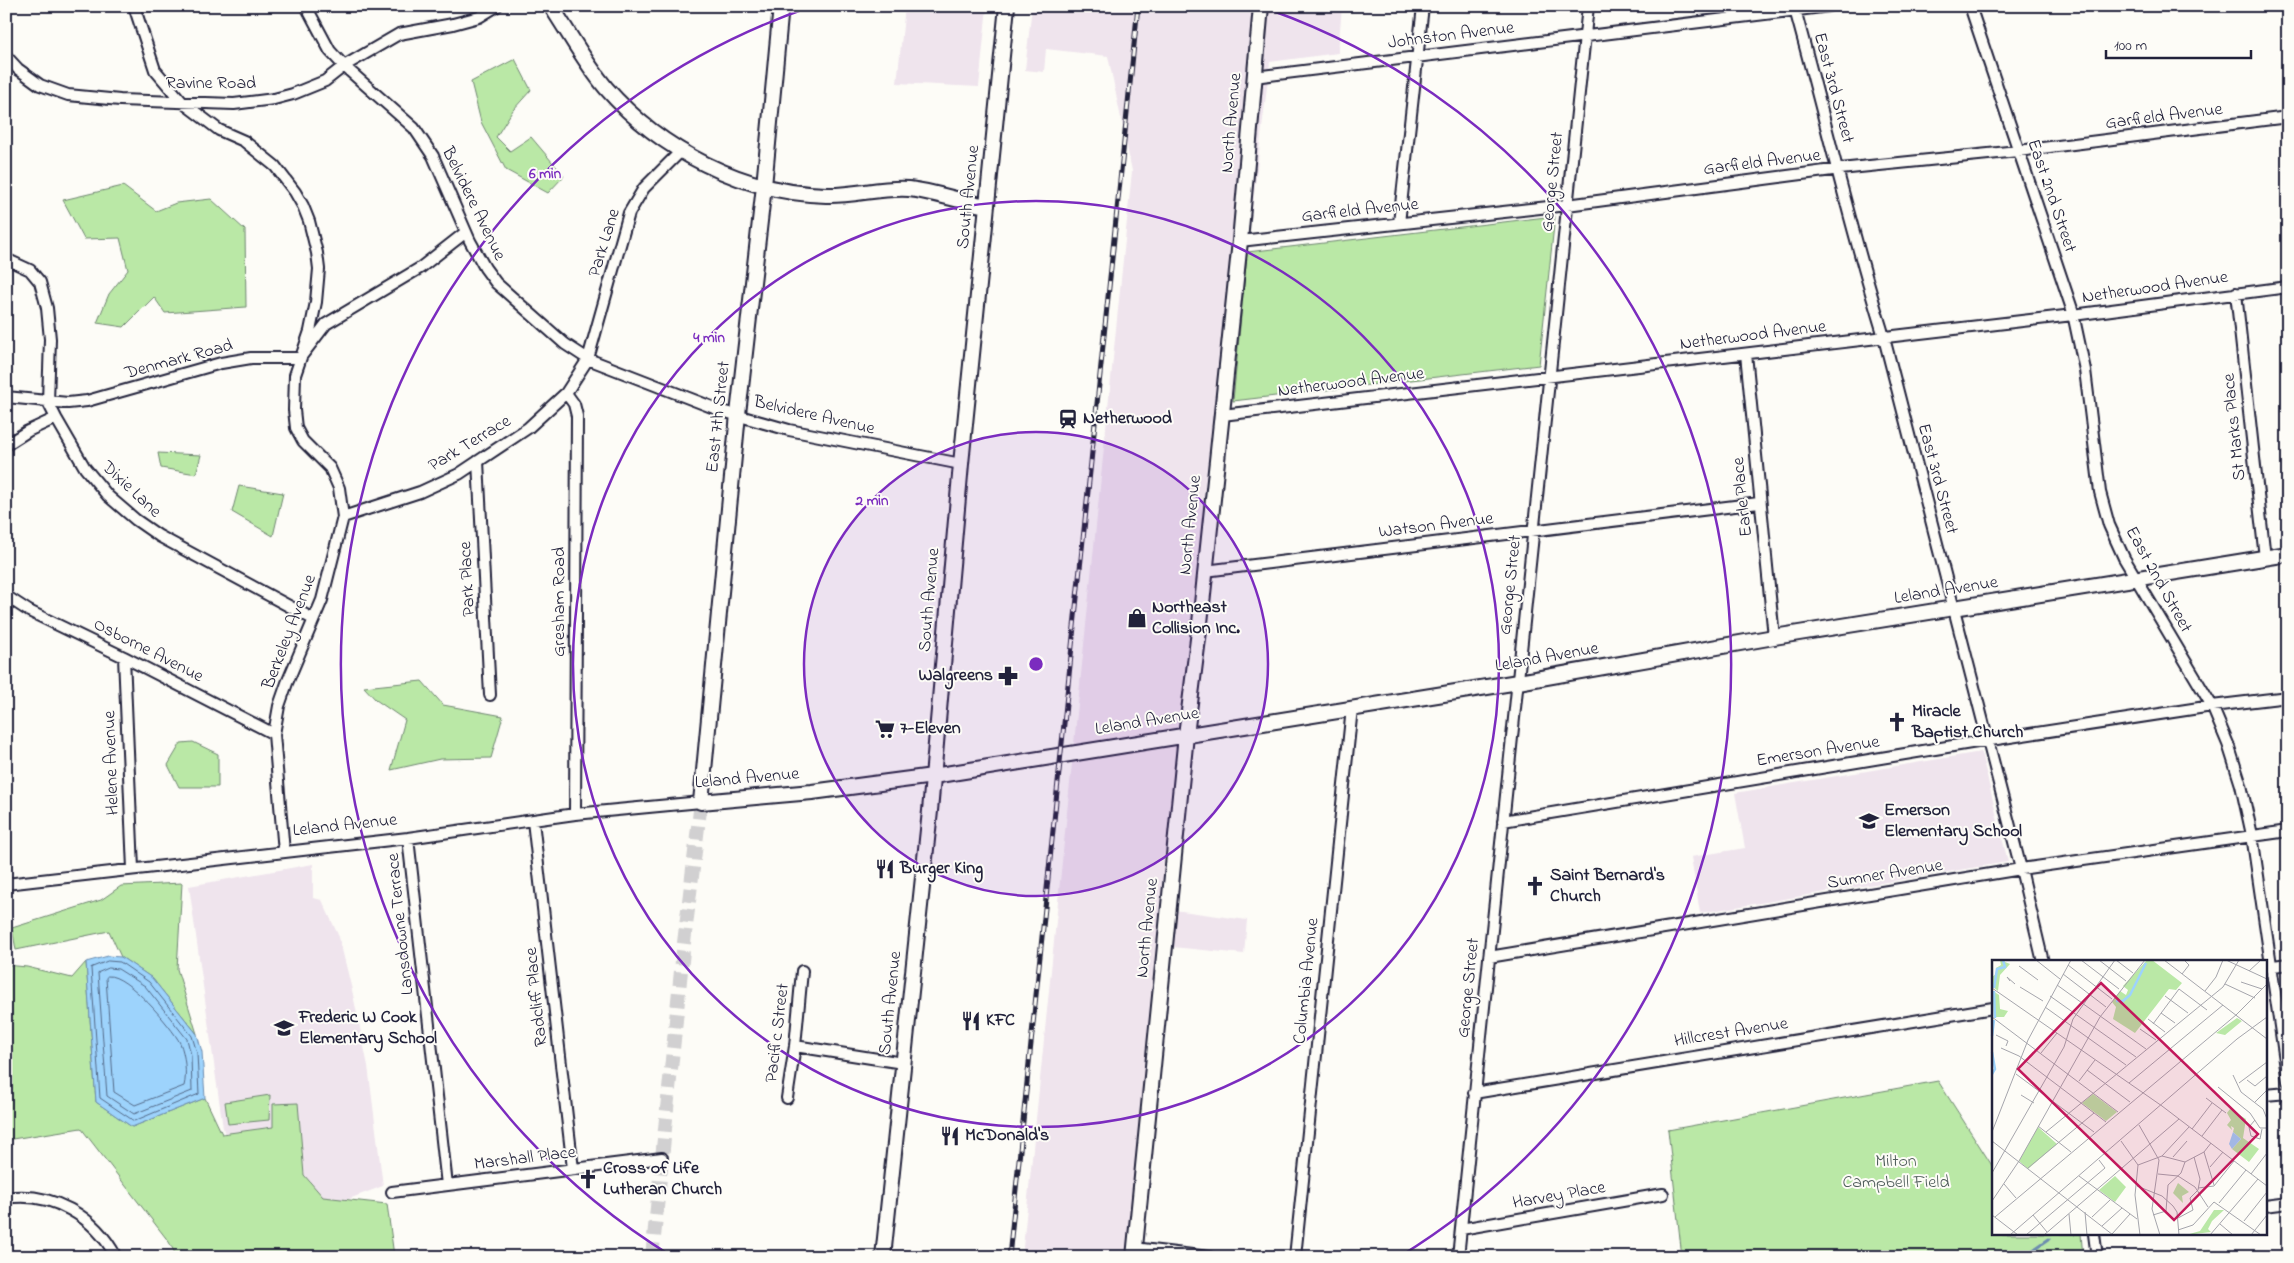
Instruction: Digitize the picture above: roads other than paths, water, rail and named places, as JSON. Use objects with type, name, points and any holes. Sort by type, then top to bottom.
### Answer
[{"type":"street","name":"Berkeley Avenue","points":[[134,6],[155,70],[182,102],[219,130],[244,142],[263,155],[286,178],[303,206],[317,253],[318,286],[310,331],[295,375],[293,393],[296,428],[303,441],[330,468],[339,488],[343,517],[328,580],[314,619],[287,682],[274,734],[284,852]]},
{"type":"street","name":"Belvidere Avenue","points":[[306,6],[330,51],[344,66],[414,128],[433,156],[466,232],[485,268],[496,283],[539,323],[588,359],[722,410],[789,430],[961,464]]},
{"type":"street","name":"Ravine Road","points":[[6,56],[18,69],[40,85],[68,95],[120,100],[234,104],[274,99],[325,81],[344,66],[399,34],[479,17],[497,6]]},
{"type":"street","points":[[551,6],[606,88],[627,111],[681,151],[705,165],[734,177],[764,186],[795,192],[827,195],[907,189],[987,206]]},
{"type":"street","name":"East 7th Street","points":[[701,802],[738,414],[764,186],[781,6]]},
{"type":"street","name":"South Avenue","points":[[883,1257],[933,776],[961,464],[1007,6]]},
{"type":"street","name":"North Avenue","points":[[1134,1252],[1186,735],[1240,241],[1261,6]]},
{"type":"street","points":[[1399,223],[1422,6]]},
{"type":"street","name":"George Street","points":[[1458,1257],[1588,6]]},
{"type":"street","name":"Johnston Avenue","points":[[1254,77],[1795,8],[1830,6]]},
{"type":"street","name":"East 2nd Street","points":[[1970,6],[2073,315],[2085,370],[2104,509],[2115,540],[2136,579],[2212,706],[2236,768],[2252,835],[2268,967],[2288,1081]]},
{"type":"street","name":"East 3rd Street","points":[[1795,8],[1859,256],[1883,338],[1954,608],[2043,960]]},
{"type":"street","name":"Garfield Avenue","points":[[1240,241],[1567,205],[1838,170],[2018,151],[2288,118]]},
{"type":"street","name":"Park Lane","points":[[588,359],[629,214],[644,188],[681,151]]},
{"type":"street","points":[[300,358],[326,324],[420,268],[466,232]]},
{"type":"street","name":"Dixie Lane","points":[[6,259],[30,270],[40,282],[47,308],[50,339],[48,402],[84,468],[108,496],[136,520],[159,536],[314,619]]},
{"type":"street","name":"Netherwood Avenue","points":[[1222,415],[1551,375],[1883,338],[2288,287]]},
{"type":"street","name":"St Marks Place","points":[[2236,293],[2265,558]]},
{"type":"street","name":"Earle Place","points":[[1746,354],[1759,503],[1774,637]]},
{"type":"street","name":"Denmark Road","points":[[6,397],[68,403],[102,398],[221,362],[251,358],[300,358]]},
{"type":"street","name":"Park Terrace","points":[[343,517],[420,492],[458,474],[528,428],[566,393],[588,359]]},
{"type":"street","name":"Gresham Road","points":[[566,393],[574,404],[577,416],[575,814]]},
{"type":"street","points":[[6,445],[28,430],[56,418]]},
{"type":"street","name":"Park Place","points":[[478,461],[490,695]]},
{"type":"street","name":"Watson Avenue","points":[[1205,571],[1759,503]]},
{"type":"street","name":"Leland Avenue","points":[[6,884],[408,838],[575,814],[812,792],[933,776],[1518,682],[1774,637],[2288,554]]},
{"type":"street","name":"Osborne Avenue","points":[[6,596],[29,611],[124,657],[274,734]]},
{"type":"street","name":"Helene Avenue","points":[[124,657],[133,869]]},
{"type":"street","name":"Emerson Avenue","points":[[1503,821],[1987,741],[2212,706],[2288,698]]},
{"type":"street","name":"Columbia Avenue","points":[[1295,1257],[1352,708]]},
{"type":"street","name":"Radcliff Place","points":[[534,821],[573,1169]]},
{"type":"street","name":"Sumner Avenue","points":[[1489,957],[2021,869],[2288,831]]},
{"type":"street","name":"Lansdowne Terrace","points":[[408,838],[447,1185]]},
{"type":"street","points":[[2268,967],[2288,964]]},
{"type":"street","name":"Pacific Street","points":[[787,1098],[795,1046],[802,971]]},
{"type":"street","name":"Hillcrest Avenue","points":[[1474,1092],[1992,1008]]},
{"type":"street","points":[[795,1046],[903,1063]]},
{"type":"street","points":[[2266,1095],[2288,1093]]},
{"type":"street","name":"Marshall Place","points":[[392,1192],[662,1158]]},
{"type":"street","name":"Harvey Place","points":[[1461,1229],[1663,1194]]},
{"type":"street","points":[[6,1198],[36,1197],[63,1206],[92,1225],[108,1243],[116,1257]]},
{"type":"street","points":[[2266,1206],[2288,1203]]},
{"type":"street","points":[[2094,1236],[2097,1257]]},
{"type":"street","points":[[1134,1252],[1208,1257]]},
{"type":"water","points":[[108,956],[121,957],[152,978],[197,1034],[202,1052],[205,1098],[132,1127],[96,1102],[86,962]]},
{"type":"waterway","points":[[2023,1257],[2049,1239]]},
{"type":"tunnel","points":[[652,1257],[683,951],[701,802]]},
{"type":"railway","points":[[1009,1257],[1138,6]]},
{"type":"place","name":"Netherwood","points":[[1068,419]]},
{"type":"place","name":"Northeast Collision Inc.","points":[[1137,618]]},
{"type":"place","name":"Walgreens","points":[[1008,676]]},
{"type":"place","name":"Miracle Baptist Church","points":[[1897,722]]},
{"type":"place","name":"7-Eleven","points":[[885,729]]},
{"type":"place","name":"Emerson Elementary School","points":[[1869,821]]},
{"type":"place","name":"Burger King","points":[[885,869]]},
{"type":"place","name":"Saint Bernard's Church","points":[[1535,886]]},
{"type":"place","name":"KFC","points":[[971,1021]]},
{"type":"place","name":"Frederic W Cook Elementary School","points":[[284,1028]]},
{"type":"place","name":"McDonald's","points":[[950,1136]]},
{"type":"place","name":"Cross of Life Lutheran Church","points":[[588,1179]]},
{"type":"park label","name":"Milton Campbell Field","points":[[1896,1172]]}]
